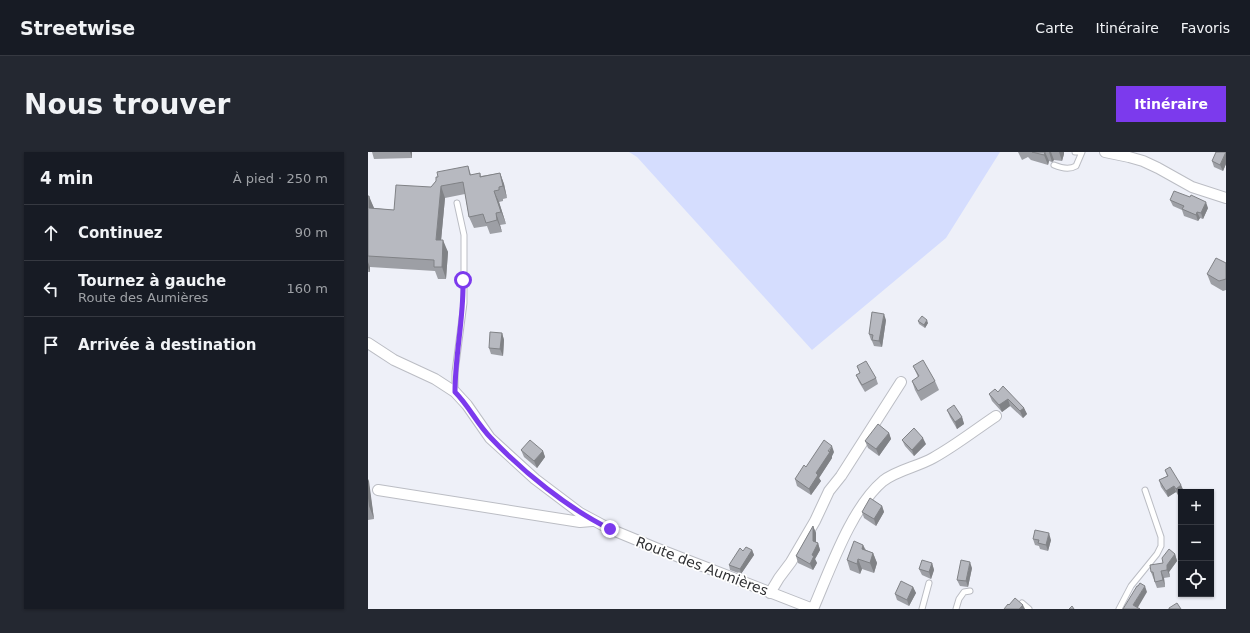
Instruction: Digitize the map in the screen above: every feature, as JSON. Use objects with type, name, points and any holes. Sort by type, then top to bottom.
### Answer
[{"type":"street","points":[[1105,152],[1129,156],[1143,161],[1192,187],[1226,198]]},
{"type":"street","name":"Route des Aumières","points":[[368,343],[394,360],[435,379],[455,392],[490,438],[546,487],[580,514],[656,548],[813,609]]},
{"type":"street","points":[[770,593],[815,521],[830,491],[901,382]]},
{"type":"street","points":[[813,609],[846,535],[863,503],[883,481],[908,468],[931,459],[996,416]]},
{"type":"street","points":[[378,490],[580,522],[592,520]]},
{"type":"lane","points":[[1054,165],[1062,168],[1072,168],[1076,166],[1082,152]]},
{"type":"lane","points":[[455,392],[455,372],[464,303],[464,235],[457,203]]},
{"type":"lane","points":[[1119,609],[1131,586],[1157,554],[1161,546],[1161,537],[1145,490]]},
{"type":"lane","points":[[922,609],[929,583]]},
{"type":"lane","points":[[956,609],[959,599],[964,592],[970,591]]},
{"type":"lane","points":[[1022,603],[1029,609]]},
{"type":"shaded area","points":[[629,152],[1000,152],[946,238],[812,350],[637,157]]},
{"type":"building","points":[[1032,152],[1045,152],[1044,155]]},
{"type":"building","points":[[1216,152],[1226,152],[1220,165],[1212,161]]},
{"type":"building","points":[[468,166],[470,175],[480,173],[480,177],[500,173],[503,186],[499,187],[499,190],[494,191],[501,212],[496,213],[497,220],[486,223],[483,214],[469,217],[463,182],[441,186],[436,240],[443,240],[442,267],[434,267],[434,260],[368,256],[368,196],[369,208],[394,210],[396,185],[431,187],[436,181],[436,177],[438,177],[437,172]]},
{"type":"building","points":[[1174,191],[1190,197],[1191,195],[1206,202],[1201,213],[1197,212],[1196,215],[1182,209],[1184,206],[1170,200]]},
{"type":"building","points":[[1216,258],[1226,263],[1226,279],[1219,281],[1207,274]]},
{"type":"building","points":[[872,312],[884,314],[879,341],[872,340],[873,335],[869,334]]},
{"type":"building","points":[[922,316],[927,320],[924,325],[918,321]]},
{"type":"building","points":[[490,332],[502,333],[500,349],[489,348]]},
{"type":"building","points":[[923,360],[935,381],[918,391],[912,381],[919,376],[913,366]]},
{"type":"building","points":[[866,361],[876,378],[862,385],[856,375],[860,373],[857,366]]},
{"type":"building","points":[[1003,386],[1024,408],[1020,411],[1008,399],[999,405],[989,394],[995,389],[998,392]]},
{"type":"building","points":[[954,405],[962,417],[955,422],[947,410]]},
{"type":"building","points":[[878,424],[889,433],[876,449],[865,441]]},
{"type":"building","points":[[914,428],[923,438],[912,450],[902,440]]},
{"type":"building","points":[[530,440],[543,451],[534,461],[521,450]]},
{"type":"building","points":[[824,440],[832,446],[828,451],[830,452],[816,473],[818,475],[809,489],[795,479],[804,465],[806,467]]},
{"type":"building","points":[[1170,467],[1181,485],[1176,489],[1174,486],[1166,491],[1159,480],[1168,476],[1165,470]]},
{"type":"building","points":[[870,498],[882,506],[874,519],[862,512]]},
{"type":"building","points":[[813,526],[813,541],[818,543],[812,555],[814,556],[810,564],[796,556]]},
{"type":"building","points":[[1035,530],[1049,533],[1046,545],[1038,543],[1039,540],[1033,539]]},
{"type":"building","points":[[854,541],[863,545],[862,549],[873,553],[870,563],[858,559],[857,564],[847,560]]},
{"type":"building","points":[[746,547],[752,550],[740,569],[729,565],[740,548],[743,551]]},
{"type":"building","points":[[1169,549],[1175,554],[1167,565],[1167,570],[1161,571],[1163,580],[1155,582],[1150,565],[1163,563],[1162,558]]},
{"type":"building","points":[[922,560],[932,563],[929,572],[919,569]]},
{"type":"building","points":[[961,560],[970,562],[966,581],[957,580]]},
{"type":"building","points":[[901,581],[913,587],[907,600],[895,594]]},
{"type":"building","points":[[1140,583],[1145,586],[1133,605],[1140,609],[1123,609],[1137,586]]},
{"type":"building","points":[[1015,598],[1023,605],[1019,609],[1004,609],[1008,604],[1009,605]]},
{"type":"building","points":[[1177,603],[1181,609],[1169,609],[1169,608]]},
{"type":"route","points":[[463,280],[464,303],[455,372],[455,392],[467,405],[490,438],[535,479],[580,514],[610,529]]}]
